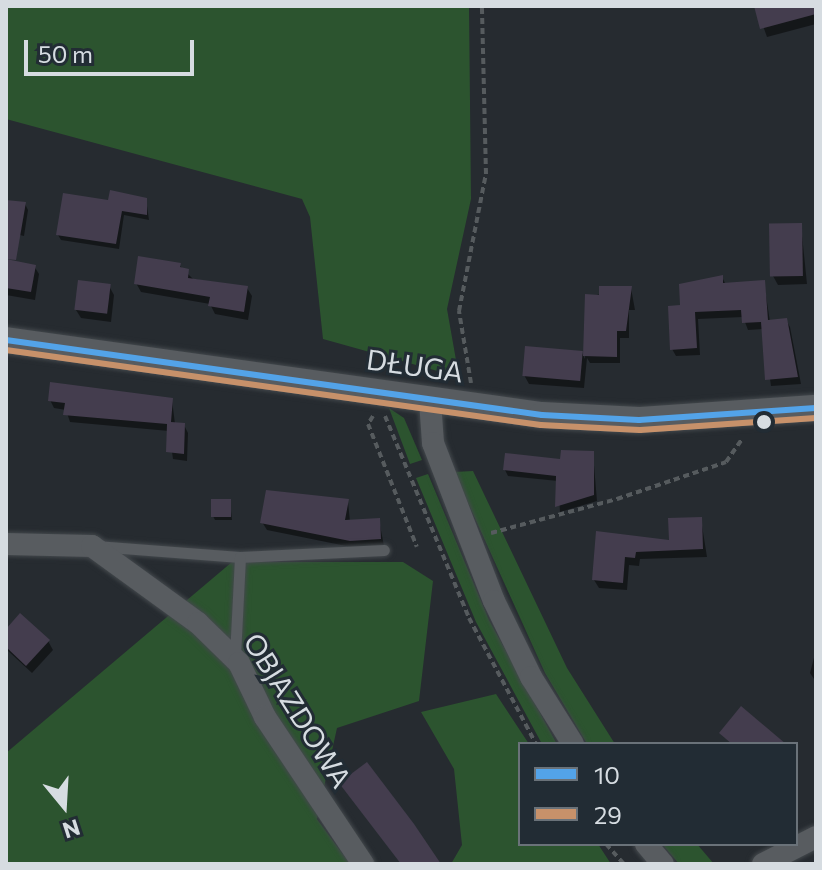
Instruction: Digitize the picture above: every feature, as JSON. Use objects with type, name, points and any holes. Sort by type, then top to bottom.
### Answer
[{"type":"street","name":"DŁUGA","points":[[6,340],[430,401],[639,420],[816,408]]},
{"type":"street","points":[[430,401],[433,443],[469,539],[531,677],[572,742]]},
{"type":"street","points":[[6,544],[92,546]]},
{"type":"street","name":"OBJAZDOWA","points":[[92,546],[198,623],[235,659],[265,717],[363,864]]},
{"type":"street","points":[[763,864],[816,837]]},
{"type":"street","points":[[648,846],[663,864]]},
{"type":"lane","points":[[92,546],[240,557],[384,550]]},
{"type":"lane","points":[[235,659],[240,557]]},
{"type":"path","points":[[474,392],[459,311],[486,174],[482,6]]},
{"type":"path","points":[[379,403],[469,618],[535,742]]},
{"type":"path","points":[[469,539],[617,499],[726,462],[761,413]]},
{"type":"path","points":[[368,424],[417,547]]},
{"type":"path","points":[[408,472],[415,469]]},
{"type":"path","points":[[608,846],[624,864]]},
{"type":"green space","points":[[6,6],[469,6],[471,199],[447,309],[459,377],[323,339],[310,217],[302,199],[6,119]]},
{"type":"green space","points":[[389,408],[404,418],[422,460],[410,464]]},
{"type":"green space","points":[[473,471],[567,668],[614,742],[586,742],[545,673],[454,472]]},
{"type":"green space","points":[[428,474],[489,620],[556,742],[541,742],[476,622],[416,478]]},
{"type":"green space","points":[[232,562],[403,562],[433,581],[419,701],[337,728],[317,819],[350,864],[6,864],[6,753]]},
{"type":"green space","points":[[496,694],[528,742],[518,742],[518,846],[599,846],[611,864],[451,864],[462,845],[454,769],[421,712]]},
{"type":"green space","points":[[664,846],[699,846],[714,864],[679,864]]},
{"type":"building","points":[[754,6],[816,6],[816,14],[760,29]]},
{"type":"building","points":[[110,190],[147,198],[147,215],[122,211],[116,244],[56,235],[63,193],[108,200]]},
{"type":"building","points":[[6,200],[26,202],[16,260],[6,259]]},
{"type":"building","points":[[802,223],[803,276],[770,277],[769,224]]},
{"type":"building","points":[[138,256],[181,263],[180,267],[189,269],[188,278],[248,286],[244,312],[208,306],[210,297],[134,284]]},
{"type":"building","points":[[6,259],[36,265],[31,292],[6,288]]},
{"type":"building","points":[[723,275],[723,283],[765,280],[768,320],[787,318],[798,377],[765,380],[761,322],[742,323],[741,310],[695,312],[697,348],[670,350],[668,306],[680,305],[679,284]]},
{"type":"building","points":[[78,280],[111,284],[107,314],[74,310]]},
{"type":"building","points":[[599,286],[632,286],[626,331],[617,331],[617,357],[583,356],[585,294],[599,295]]},
{"type":"building","points":[[525,346],[583,351],[580,381],[522,376]]},
{"type":"building","points":[[50,382],[173,398],[171,422],[185,423],[184,454],[166,452],[167,424],[63,415],[65,403],[48,401]]},
{"type":"building","points":[[561,450],[594,451],[594,495],[555,507],[556,476],[503,470],[505,453],[560,459]]},
{"type":"building","points":[[266,490],[349,499],[345,520],[380,518],[381,539],[350,541],[260,523]]},
{"type":"building","points":[[211,499],[231,499],[231,517],[211,517]]},
{"type":"building","points":[[702,517],[703,549],[636,552],[635,558],[625,557],[623,583],[592,580],[596,531],[669,540],[668,518]]},
{"type":"building","points":[[20,613],[50,640],[26,666],[6,647],[6,629]]},
{"type":"building","points":[[741,706],[784,742],[730,742],[719,733]]},
{"type":"building","points":[[367,762],[441,864],[401,864],[339,783]]},
{"type":"transit line","name":"10","points":[[6,340],[542,415],[639,420],[816,408]]},
{"type":"transit line","name":"29","points":[[6,350],[541,425],[640,430],[816,418]]}]
